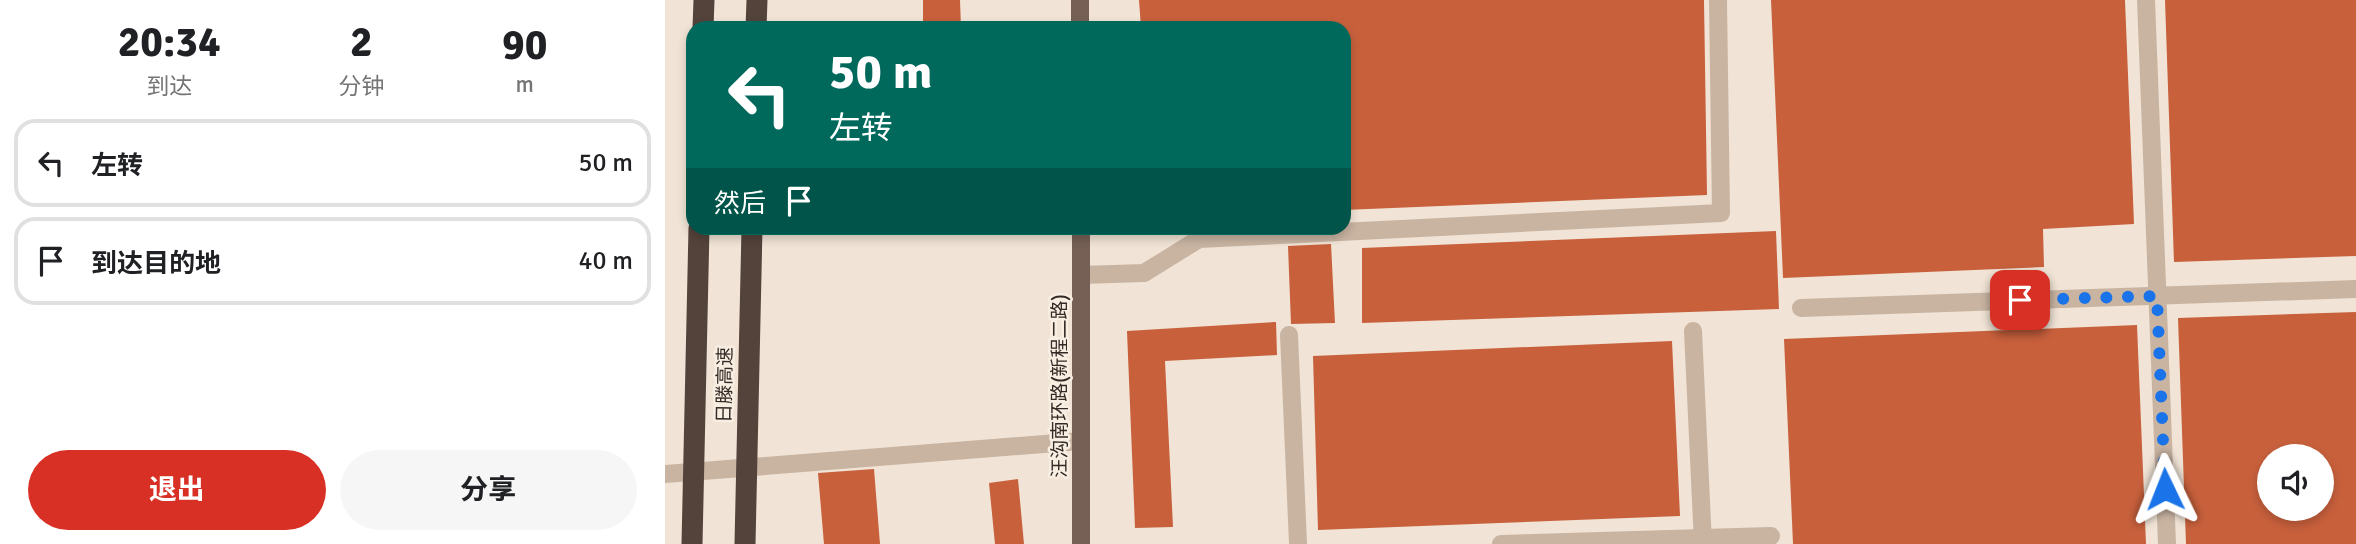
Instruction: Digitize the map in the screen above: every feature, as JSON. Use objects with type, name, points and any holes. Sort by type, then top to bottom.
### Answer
[{"type":"highway","points":[[703,21],[704,0]]},
{"type":"highway","points":[[756,21],[757,0]]},
{"type":"highway","name":"日滕高速","points":[[692,544],[699,235]]},
{"type":"highway","name":"日滕高速","points":[[745,544],[752,235]]},
{"type":"main road","points":[[1080,0],[1080,21]]},
{"type":"main road","name":"汪沟南环路(新程二路)","points":[[1080,235],[1081,544]]},
{"type":"lane","points":[[1351,231],[1721,213],[1718,0]]},
{"type":"lane","points":[[2145,0],[2167,544]]},
{"type":"lane","points":[[1081,275],[1144,273],[1199,239],[1279,235]]},
{"type":"lane","points":[[1801,308],[2356,289]]},
{"type":"lane","points":[[1693,331],[1702,541]]},
{"type":"lane","points":[[1289,335],[1298,544]]},
{"type":"lane","points":[[665,474],[1081,441]]},
{"type":"lane","points":[[1501,544],[1702,541],[1771,536]]},
{"type":"building","points":[[923,0],[960,0],[961,21],[923,21]]},
{"type":"building","points":[[1139,0],[1704,0],[1707,195],[1351,210],[1351,21],[1140,21]]},
{"type":"building","points":[[1771,0],[2125,0],[2134,224],[2043,229],[2044,267],[1783,278]]},
{"type":"building","points":[[2165,0],[2356,0],[2356,256],[2174,262]]},
{"type":"building","points":[[1776,231],[1779,309],[1362,323],[1362,248]]},
{"type":"building","points":[[1331,244],[1335,323],[1291,324],[1288,246]]},
{"type":"building","points":[[2356,312],[2356,544],[2186,544],[2178,318]]},
{"type":"building","points":[[1276,322],[1277,355],[1165,361],[1173,527],[1135,528],[1127,331]]},
{"type":"building","points":[[2137,325],[2146,544],[1793,544],[1784,339]]},
{"type":"building","points":[[1672,341],[1680,516],[1318,530],[1313,356]]},
{"type":"building","points":[[874,469],[880,544],[824,544],[818,473]]},
{"type":"building","points":[[1018,479],[1024,544],[995,544],[989,483]]},
{"type":"route","points":[[2020,300],[2157,296],[2165,489]]}]
